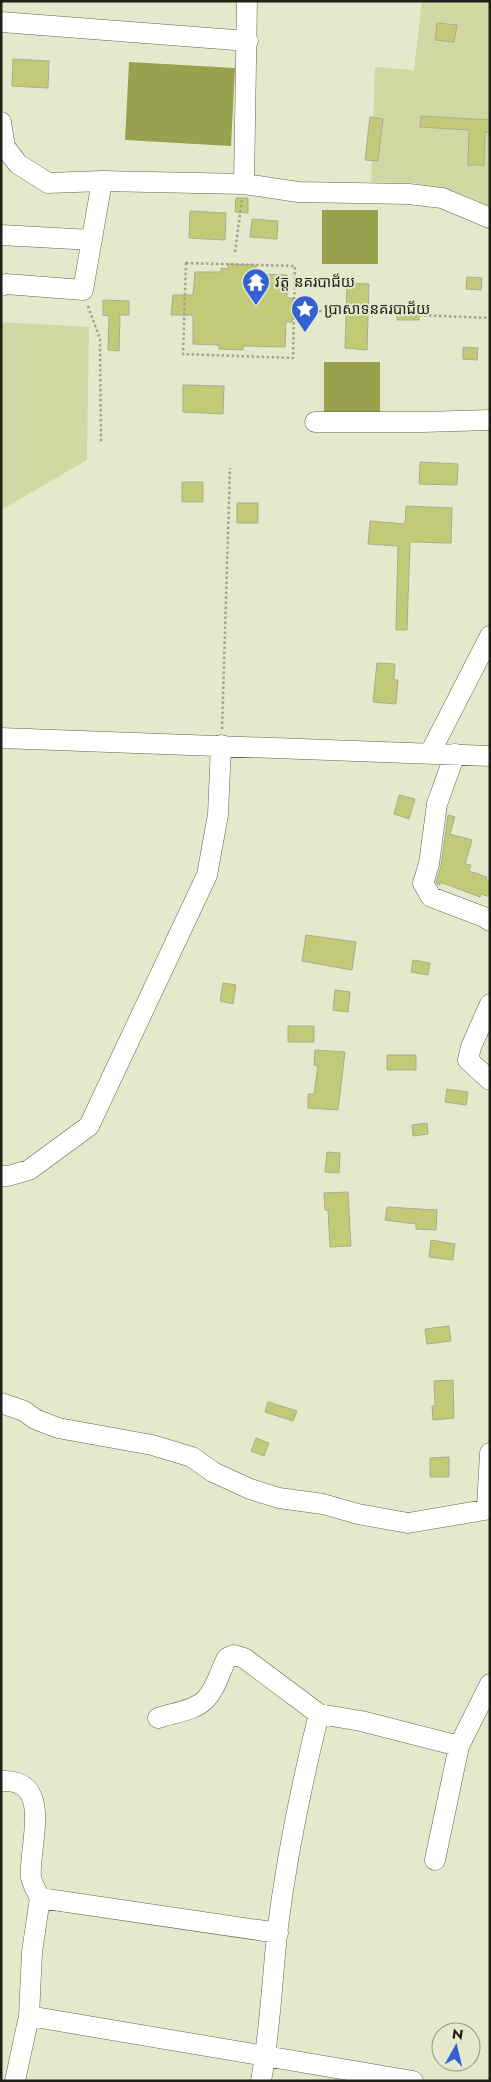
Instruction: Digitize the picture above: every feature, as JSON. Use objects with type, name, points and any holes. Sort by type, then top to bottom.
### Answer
[{"type":"street","points":[[244,184],[248,41],[247,1]]},
{"type":"street","points":[[1,22],[248,41]]},
{"type":"street","points":[[1,122],[6,147],[18,164],[48,183],[102,181],[244,184],[298,192],[409,194],[442,198],[490,218]]},
{"type":"street","points":[[1,286],[6,284],[83,290],[102,181]]},
{"type":"street","points":[[1,235],[92,240]]},
{"type":"street","points":[[315,422],[490,420]]},
{"type":"street","points":[[430,753],[490,636]]},
{"type":"street","points":[[1,738],[490,756]]},
{"type":"street","points":[[1,1176],[29,1170],[89,1126],[207,874],[218,816],[221,745]]},
{"type":"street","points":[[455,754],[437,804],[429,864],[423,883],[431,896],[490,921]]},
{"type":"street","points":[[490,1004],[471,1047],[468,1060],[490,1080]]},
{"type":"street","points":[[1,1403],[24,1411],[35,1419],[58,1428],[152,1445],[192,1457],[213,1472],[250,1489],[279,1498],[323,1504],[358,1514],[408,1523],[489,1508],[490,1453]]},
{"type":"street","points":[[158,1718],[192,1708],[205,1700],[215,1685],[227,1658],[234,1655],[244,1658],[319,1714],[361,1721],[459,1746]]},
{"type":"street","points":[[434,1860],[459,1746],[490,1684]]},
{"type":"street","points":[[261,2081],[266,2056],[278,1932],[301,1787],[319,1714]]},
{"type":"street","points":[[1,1780],[22,1785],[32,1795],[36,1809],[31,1877],[40,1898],[32,1952],[29,2016],[15,2081]]},
{"type":"street","points":[[40,1898],[278,1932]]},
{"type":"street","points":[[29,2016],[413,2081]]},
{"type":"path","points":[[235,252],[244,184]]},
{"type":"path","points":[[186,262],[295,266],[294,310],[293,358],[183,354],[186,262]]},
{"type":"path","points":[[83,290],[100,339],[101,442]]},
{"type":"path","points":[[294,310],[490,318]]},
{"type":"path","points":[[221,745],[230,468]]},
{"type":"shaded area","points":[[422,1],[490,1],[490,207],[471,198],[416,183],[371,182],[375,67],[414,70]]},
{"type":"shaded area","points":[[129,62],[235,68],[231,146],[125,140]]},
{"type":"shaded area","points":[[322,210],[378,210],[378,264],[322,264]]},
{"type":"shaded area","points":[[1,322],[89,327],[87,460],[1,510]]},
{"type":"shaded area","points":[[324,362],[380,362],[380,416],[324,416]]},
{"type":"building","points":[[437,23],[457,25],[454,42],[435,40]]},
{"type":"building","points":[[13,59],[49,61],[48,88],[12,86]]},
{"type":"building","points":[[421,116],[490,120],[490,133],[485,132],[484,165],[468,165],[469,130],[420,127]]},
{"type":"building","points":[[370,117],[383,119],[378,161],[365,160]]},
{"type":"building","points":[[236,198],[248,198],[248,213],[235,212]]},
{"type":"building","points":[[190,211],[226,213],[225,240],[189,238]]},
{"type":"building","points":[[252,219],[278,221],[277,239],[250,237]]},
{"type":"building","points":[[228,264],[256,265],[255,274],[287,275],[287,298],[293,298],[292,322],[286,322],[285,347],[243,346],[243,350],[219,349],[219,345],[193,344],[193,315],[171,315],[173,295],[193,295],[195,272],[221,272],[221,268],[228,269]]},
{"type":"building","points":[[467,277],[482,278],[481,290],[466,289]]},
{"type":"building","points":[[347,283],[369,284],[367,350],[345,348]]},
{"type":"building","points":[[103,300],[129,301],[129,315],[120,315],[119,351],[108,350],[109,316],[103,315]]},
{"type":"building","points":[[397,308],[419,309],[419,320],[397,320]]},
{"type":"building","points":[[463,347],[478,348],[477,360],[463,359]]},
{"type":"building","points":[[183,385],[224,386],[223,414],[183,412]]},
{"type":"building","points":[[420,462],[458,464],[457,485],[419,484]]},
{"type":"building","points":[[182,482],[203,482],[203,502],[182,502]]},
{"type":"building","points":[[237,503],[258,503],[258,523],[237,523]]},
{"type":"building","points":[[406,506],[452,508],[451,543],[410,542],[407,630],[396,630],[398,546],[368,544],[370,521],[405,524]]},
{"type":"building","points":[[377,663],[395,664],[394,680],[398,680],[396,704],[373,702]]},
{"type":"building","points":[[399,795],[415,799],[409,819],[394,814]]},
{"type":"building","points":[[448,815],[455,817],[450,834],[472,840],[465,864],[471,865],[469,871],[487,877],[486,880],[490,881],[490,897],[481,894],[480,897],[440,882],[440,885],[437,884]]},
{"type":"building","points":[[306,935],[356,942],[352,970],[302,961]]},
{"type":"building","points":[[413,960],[430,963],[428,975],[411,972]]},
{"type":"building","points":[[223,983],[236,985],[233,1004],[220,1001]]},
{"type":"building","points":[[335,990],[350,992],[348,1012],[333,1010]]},
{"type":"building","points":[[288,1026],[314,1026],[314,1042],[288,1042]]},
{"type":"building","points":[[315,1050],[345,1052],[338,1110],[308,1108],[308,1094],[314,1094],[318,1066],[314,1065]]},
{"type":"building","points":[[387,1055],[416,1055],[416,1070],[387,1070]]},
{"type":"building","points":[[447,1089],[468,1092],[466,1105],[445,1102]]},
{"type":"building","points":[[427,1123],[428,1134],[413,1136],[412,1125]]},
{"type":"building","points":[[327,1152],[340,1153],[339,1173],[325,1172]]},
{"type":"building","points":[[348,1192],[351,1246],[330,1247],[328,1210],[325,1210],[324,1193]]},
{"type":"building","points":[[387,1207],[437,1210],[436,1230],[416,1229],[416,1224],[385,1220]]},
{"type":"building","points":[[431,1240],[455,1244],[453,1260],[429,1257]]},
{"type":"building","points":[[449,1326],[451,1341],[427,1344],[425,1329]]},
{"type":"building","points":[[453,1380],[454,1418],[433,1420],[432,1406],[435,1406],[434,1381]]},
{"type":"building","points":[[268,1402],[297,1411],[293,1421],[265,1412]]},
{"type":"building","points":[[256,1438],[269,1443],[264,1456],[251,1451]]},
{"type":"building","points":[[449,1457],[449,1477],[430,1477],[430,1458]]},
{"type":"place","name":"វត្ត នគរបាជ័យ","points":[[256,306]]},
{"type":"place","name":"ប្រាសាទនគរបាជ័យ","points":[[305,333]]}]
